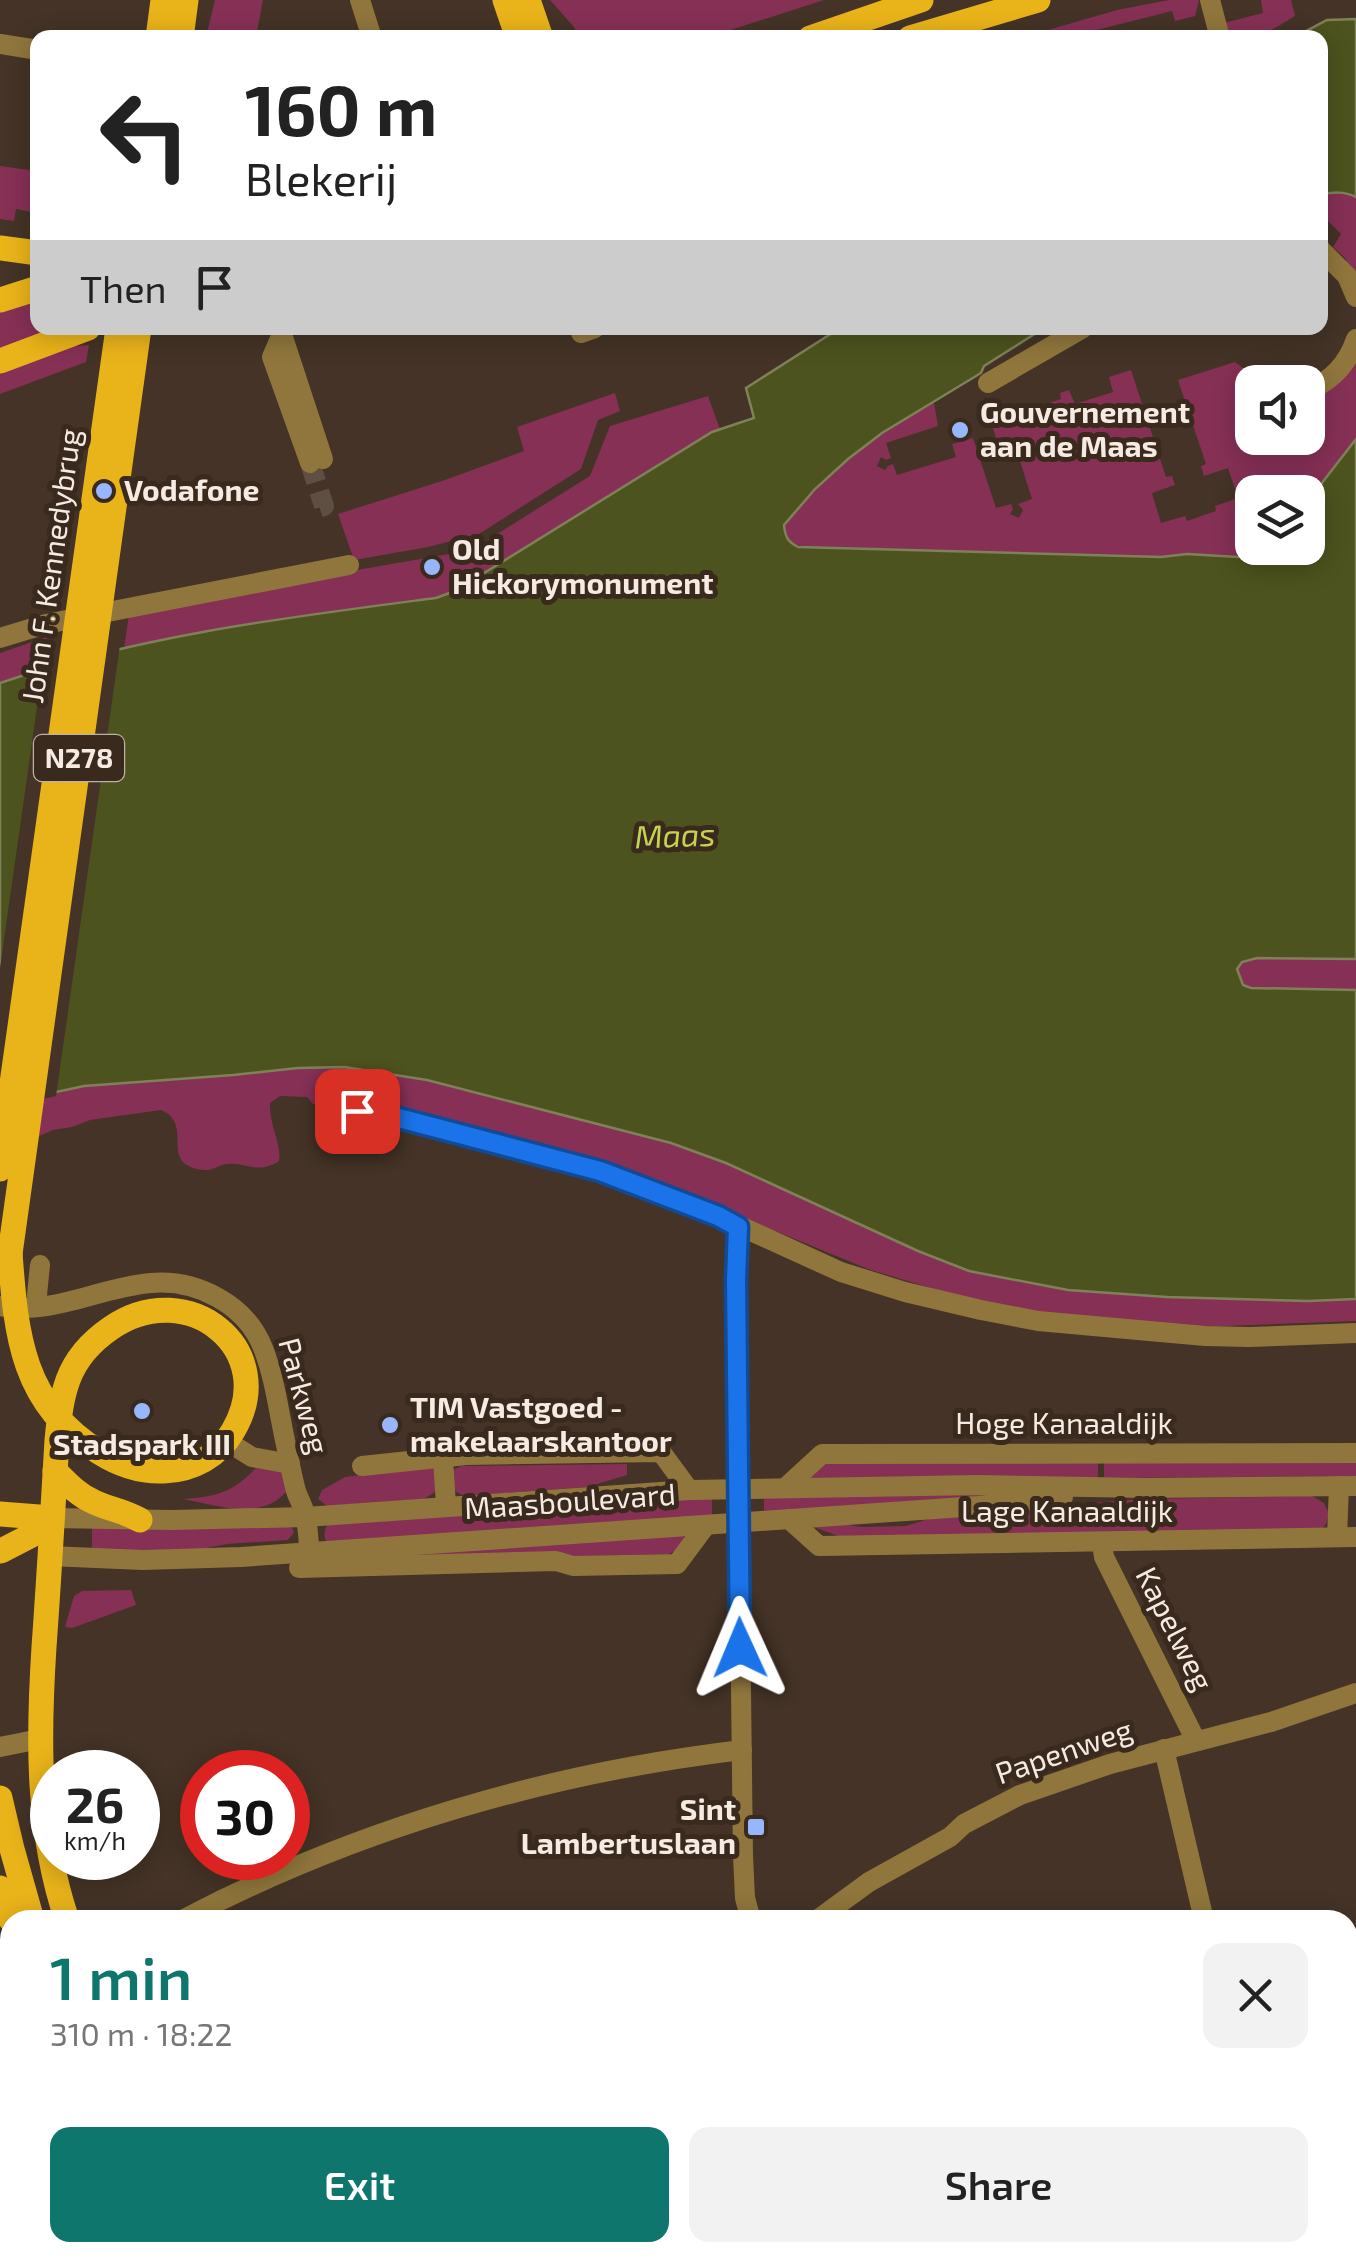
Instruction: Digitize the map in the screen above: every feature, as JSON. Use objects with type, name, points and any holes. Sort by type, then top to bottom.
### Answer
[{"type":"main road","points":[[159,30],[163,0]]},
{"type":"main road","points":[[182,30],[186,0]]},
{"type":"main road","points":[[505,0],[515,30]]},
{"type":"main road","points":[[528,0],[538,30]]},
{"type":"main road","points":[[834,30],[922,0]]},
{"type":"main road","points":[[937,30],[1038,0]]},
{"type":"main road","points":[[0,248],[30,253]]},
{"type":"main road","points":[[0,300],[30,291]]},
{"type":"main road","points":[[0,360],[69,335]]},
{"type":"main road","name":"John F. Kennedybrug","points":[[0,1170],[117,335]]},
{"type":"main road","name":"John F. Kennedybrug","points":[[0,1324],[138,335]]},
{"type":"main road","points":[[10,1253],[18,1331],[32,1379],[46,1404],[72,1434],[121,1463],[164,1471],[204,1461],[237,1440],[245,1386],[238,1354],[228,1339],[210,1322],[174,1310],[145,1312],[105,1333],[79,1357],[65,1388],[60,1414],[55,1471],[40,1739],[40,1782],[48,1848],[64,1910]]},
{"type":"main road","points":[[55,1471],[86,1498],[140,1520]]},
{"type":"main road","name":"Maasboulevard","points":[[0,1514],[52,1518]]},
{"type":"main road","points":[[1,1551],[30,1536],[52,1518]]},
{"type":"main road","points":[[1,1551],[49,1556]]},
{"type":"main road","points":[[0,1798],[29,1910]]},
{"type":"street","points":[[360,0],[369,30]]},
{"type":"street","points":[[1210,0],[1218,30]]},
{"type":"street","points":[[0,44],[30,49]]},
{"type":"street","points":[[1328,257],[1347,276],[1356,296]]},
{"type":"street","points":[[279,335],[272,357],[316,461]]},
{"type":"street","points":[[988,382],[1071,335]]},
{"type":"street","points":[[1325,381],[1339,370],[1356,339]]},
{"type":"street","points":[[0,638],[46,624],[349,566]]},
{"type":"street","points":[[329,1115],[376,1112],[600,1171],[718,1216],[841,1272],[981,1310],[1038,1322],[1205,1336],[1248,1338],[1356,1332]]},
{"type":"street","points":[[738,1227],[738,1523],[744,1870],[749,1910]]},
{"type":"street","points":[[39,1307],[40,1266]]},
{"type":"street","name":"Parkweg","points":[[0,1306],[39,1307],[140,1284],[171,1283],[204,1291],[231,1306],[248,1323],[262,1346],[296,1492],[306,1517],[310,1560]]},
{"type":"street","points":[[237,1440],[252,1456],[290,1464]]},
{"type":"street","name":"Parkweg","points":[[362,1466],[443,1458],[662,1452],[688,1490]]},
{"type":"street","name":"Hoge Kanaaldijk","points":[[785,1488],[822,1454],[1356,1453]]},
{"type":"street","points":[[443,1458],[446,1506]]},
{"type":"street","name":"Maasboulevard","points":[[52,1518],[306,1517],[688,1490],[978,1485],[1347,1486]]},
{"type":"street","points":[[1347,1486],[1347,1537]]},
{"type":"street","name":"Maasboulevard","points":[[310,1560],[978,1506],[1145,1488]]},
{"type":"street","name":"Lage Kanaaldijk","points":[[789,1519],[819,1546],[1347,1537]]},
{"type":"street","points":[[49,1556],[143,1560],[241,1557],[254,1568],[310,1560],[556,1561],[573,1566],[676,1564],[706,1525]]},
{"type":"street","name":"Kapelweg","points":[[1102,1542],[1104,1557],[1196,1741]]},
{"type":"street","name":"Papenweg","points":[[831,1910],[869,1882],[1012,1798],[1110,1764],[1355,1697]]},
{"type":"street","points":[[0,1747],[40,1739]]},
{"type":"street","points":[[1164,1749],[1202,1910]]},
{"type":"street","points":[[202,1910],[354,1843],[439,1814],[608,1770],[742,1750]]},
{"type":"shaded area","points":[[215,0],[263,0],[257,30],[208,30]]},
{"type":"shaded area","points":[[550,0],[824,0],[731,30],[574,27]]},
{"type":"shaded area","points":[[1169,0],[1199,0],[1195,16],[1175,21],[1172,11],[1097,30],[1048,30]]},
{"type":"shaded area","points":[[1261,0],[1291,0],[1295,16],[1272,30],[1226,30],[1224,23],[1263,13]]},
{"type":"shaded area","points":[[0,166],[30,170],[30,212],[16,209],[14,221],[0,219]]},
{"type":"shaded area","points":[[1328,193],[1356,197],[1356,281],[1345,258],[1333,247],[1341,234],[1328,221]]},
{"type":"shaded area","points":[[30,299],[30,335],[45,335],[0,351],[0,309]]},
{"type":"shaded area","points":[[89,345],[86,362],[0,394],[0,370],[61,347]]},
{"type":"shaded area","points":[[1356,361],[1356,439],[1325,479],[1325,475],[1235,475],[1235,489],[1228,468],[1204,476],[1201,466],[1206,464],[1178,380],[1235,362],[1239,365],[1235,365],[1235,455],[1325,455],[1325,393]]},
{"type":"shaded area","points":[[1131,370],[1166,477],[1172,476],[1175,485],[1152,493],[1161,523],[1185,516],[1187,521],[1216,511],[1215,506],[1235,499],[1235,556],[811,549],[790,543],[784,525],[841,465],[880,434],[934,403],[938,426],[886,443],[891,458],[881,457],[877,466],[885,470],[893,464],[897,475],[956,457],[952,444],[973,438],[996,508],[1011,504],[1010,514],[1019,518],[1023,510],[1018,504],[1032,499],[1013,439],[998,444],[991,422],[1061,399],[1060,393],[1069,390],[1075,404],[1113,392],[1109,377]]},
{"type":"shaded area","points":[[615,393],[620,411],[598,420],[581,469],[479,534],[354,560],[338,514],[524,451],[517,427]]},
{"type":"shaded area","points":[[708,396],[720,429],[455,591],[436,598],[231,627],[124,649],[129,614],[461,552],[489,539],[590,476],[610,426]]},
{"type":"shaded area","points":[[47,637],[42,670],[0,683],[0,653]]},
{"type":"shaded area","points":[[1256,958],[1356,959],[1356,990],[1243,986],[1237,969],[1242,962]]},
{"type":"shaded area","points":[[344,1067],[427,1080],[671,1143],[726,1163],[969,1271],[1068,1290],[1167,1297],[1356,1299],[1356,1321],[1198,1327],[1031,1311],[944,1292],[868,1269],[580,1154],[346,1104],[313,1104],[307,1097],[280,1096],[270,1103],[279,1161],[264,1167],[190,1167],[179,1153],[176,1125],[161,1110],[90,1120],[53,1130],[0,1153],[0,1104],[84,1086]]},
{"type":"shaded area","points":[[1356,1458],[1356,1476],[1104,1478],[1104,1460]]},
{"type":"shaded area","points":[[1098,1461],[1098,1478],[808,1480],[828,1462]]},
{"type":"shaded area","points":[[627,1464],[627,1475],[587,1487],[464,1496],[453,1490],[453,1470],[461,1466]]},
{"type":"shaded area","points":[[259,1465],[283,1473],[287,1491],[265,1506],[238,1509],[183,1499],[226,1491]]},
{"type":"shaded area","points":[[435,1465],[435,1492],[424,1499],[327,1506],[318,1499],[322,1490],[345,1477]]},
{"type":"shaded area","points":[[764,1493],[980,1495],[977,1499],[764,1513]]},
{"type":"shaded area","points":[[1312,1496],[1324,1503],[1329,1513],[1322,1529],[841,1537],[811,1526],[823,1521],[861,1527],[906,1526],[941,1515],[1141,1499]]},
{"type":"shaded area","points":[[712,1497],[712,1519],[328,1544],[324,1535],[330,1522]]},
{"type":"shaded area","points":[[291,1526],[294,1532],[288,1540],[227,1544],[172,1555],[92,1554],[92,1528]]},
{"type":"shaded area","points":[[687,1532],[677,1550],[669,1554],[343,1562],[343,1556]]},
{"type":"shaded area","points":[[131,1590],[136,1605],[72,1628],[65,1627],[74,1596],[82,1591]]},
{"type":"water","points":[[1356,19],[1356,197],[1328,194],[1328,30],[1308,30],[1327,20]]},
{"type":"water","name":"Maas","points":[[829,335],[1033,335],[848,459],[784,525],[788,539],[798,547],[1161,557],[1187,554],[1235,557],[1235,565],[1325,565],[1325,479],[1356,439],[1356,959],[1257,958],[1242,962],[1237,969],[1243,985],[1251,988],[1356,990],[1356,1299],[1167,1297],[1068,1290],[969,1271],[726,1163],[671,1143],[427,1080],[344,1067],[84,1086],[0,1104],[0,683],[161,640],[436,598],[455,591],[712,432],[754,418],[746,388]]},
{"type":"pier","points":[[120,645],[56,1096],[0,1109],[0,968],[43,665]]},
{"type":"tunnel","points":[[310,463],[324,506],[318,508]]},
{"type":"place","name":"Gouvernement aan de Maas","points":[[960,430]]},
{"type":"place","name":"Vodafone","points":[[104,491]]},
{"type":"place","name":"Old Hickorymonument","points":[[432,567]]},
{"type":"place","name":"Stadspark III","points":[[142,1411]]},
{"type":"place","name":"TIM Vastgoed - makelaarskantoor","points":[[390,1425]]},
{"type":"place","name":"Sint Lambertuslaan","points":[[756,1827]]},
{"type":"route","points":[[357,1111],[376,1112],[600,1171],[738,1227],[740,1648]]}]
